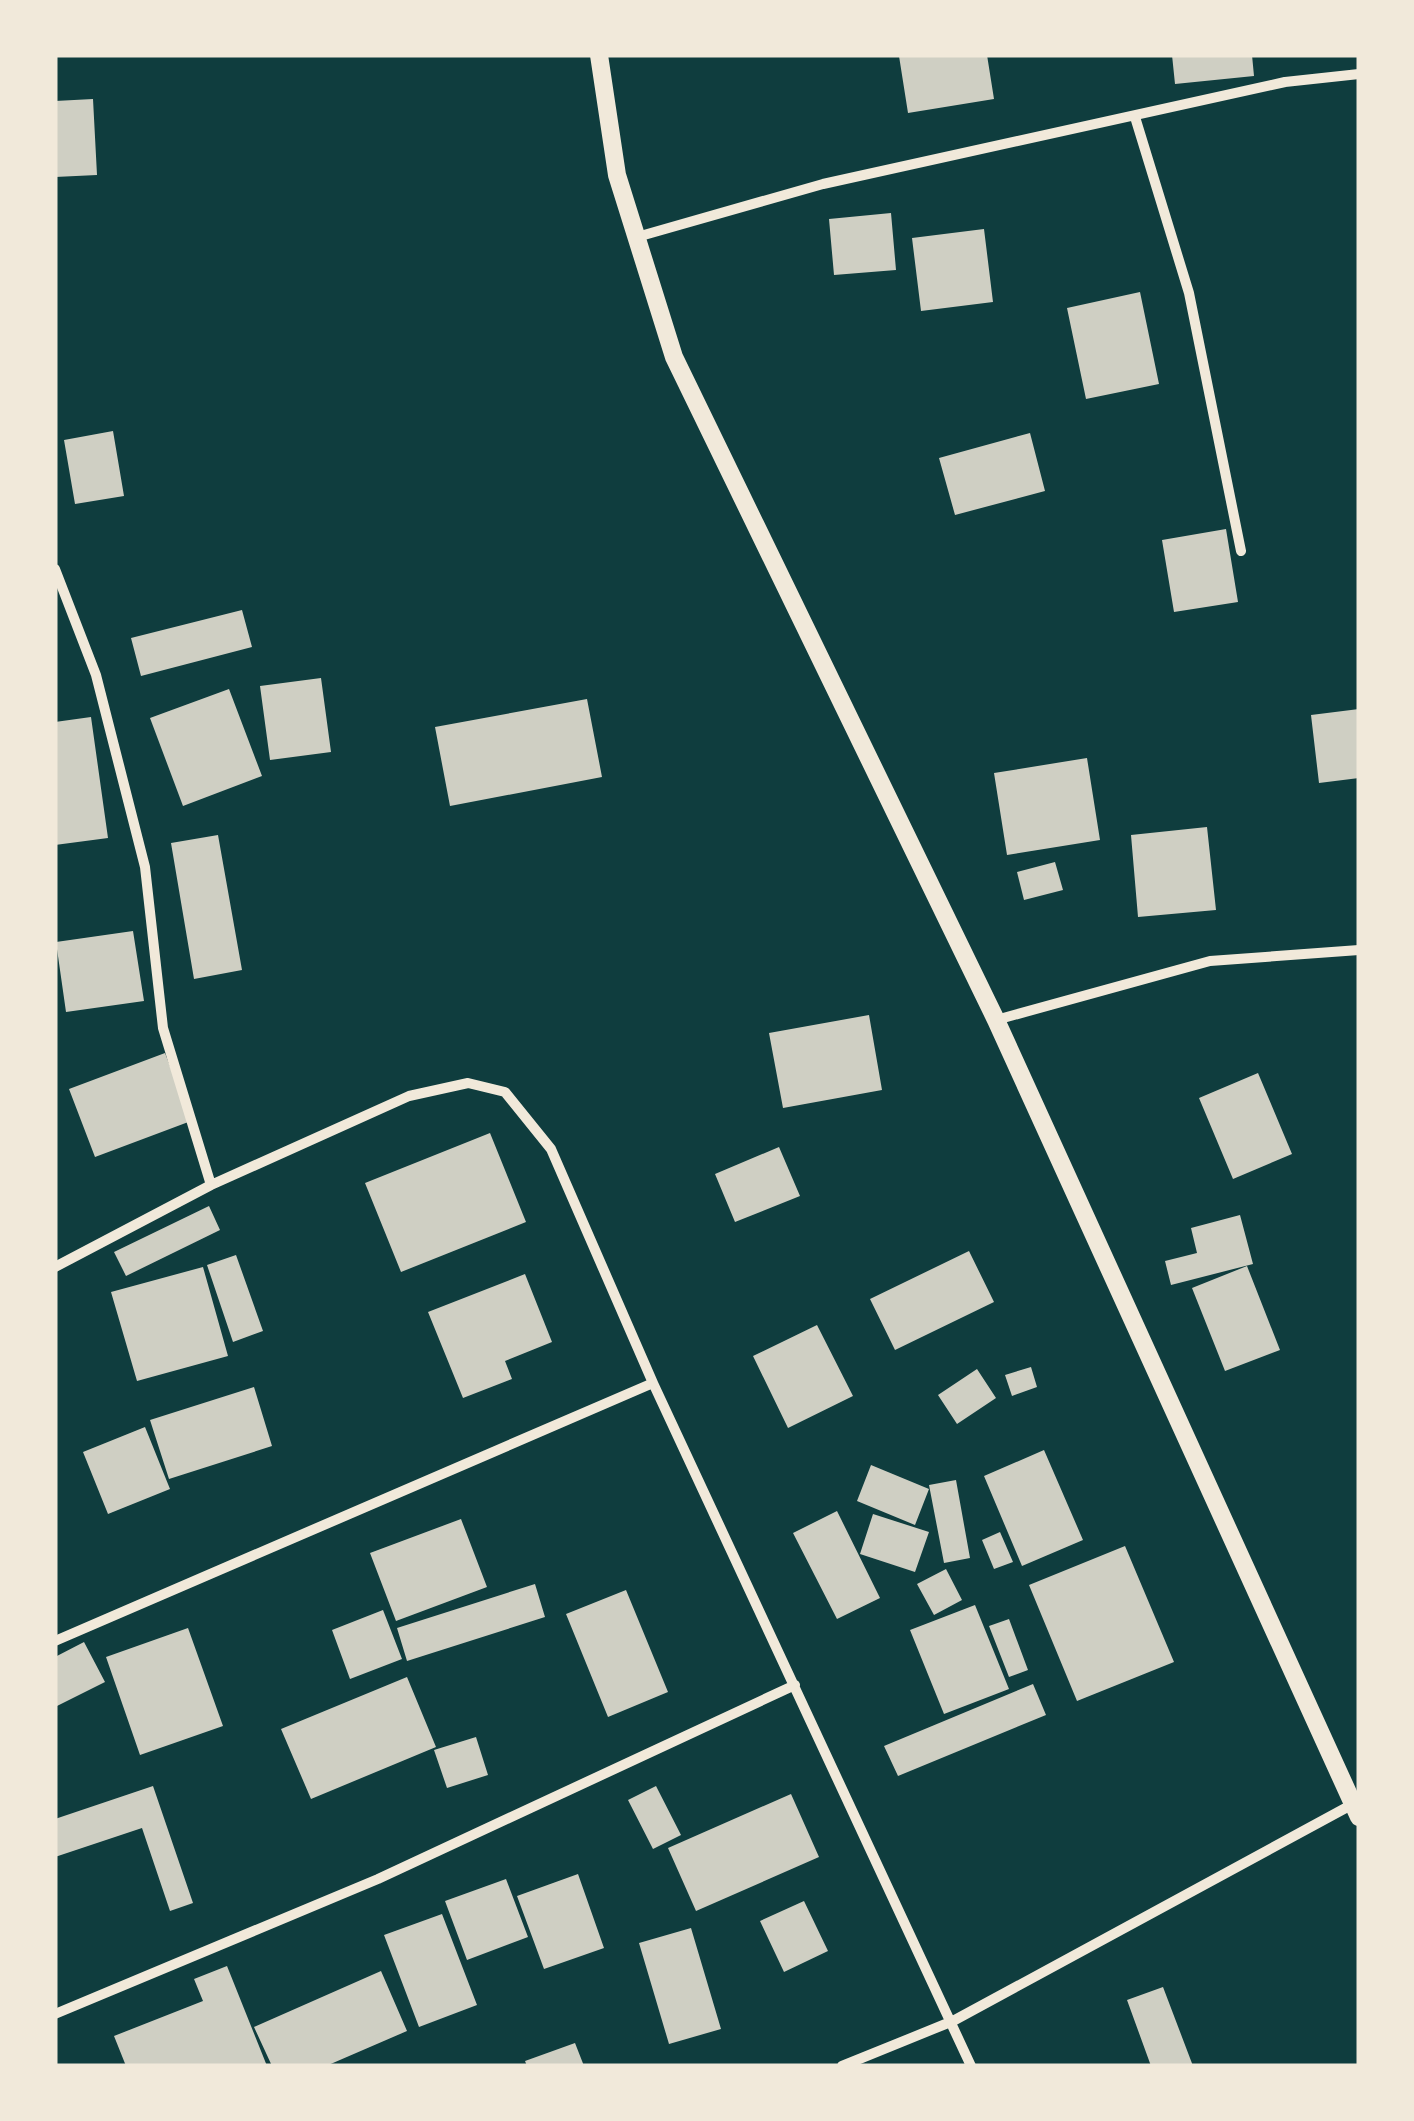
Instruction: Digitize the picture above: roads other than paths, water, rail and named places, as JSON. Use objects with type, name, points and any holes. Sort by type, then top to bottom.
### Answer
[{"type":"street","points":[[599,55],[617,176],[674,357],[996,1020],[1356,1811],[952,2021],[842,2066]]},
{"type":"street","points":[[637,237],[823,184],[1285,82],[1359,74]]},
{"type":"street","points":[[1135,117],[1189,294],[1242,551]]},
{"type":"street","points":[[55,570],[96,675],[146,867],[163,1028],[210,1185]]},
{"type":"street","points":[[996,1020],[1210,961],[1359,950]]},
{"type":"street","points":[[55,1267],[210,1185],[409,1096],[468,1083],[504,1092],[551,1149],[654,1384],[971,2066]]},
{"type":"street","points":[[55,1641],[654,1384]]},
{"type":"street","points":[[55,2014],[378,1879],[795,1686]]}]
